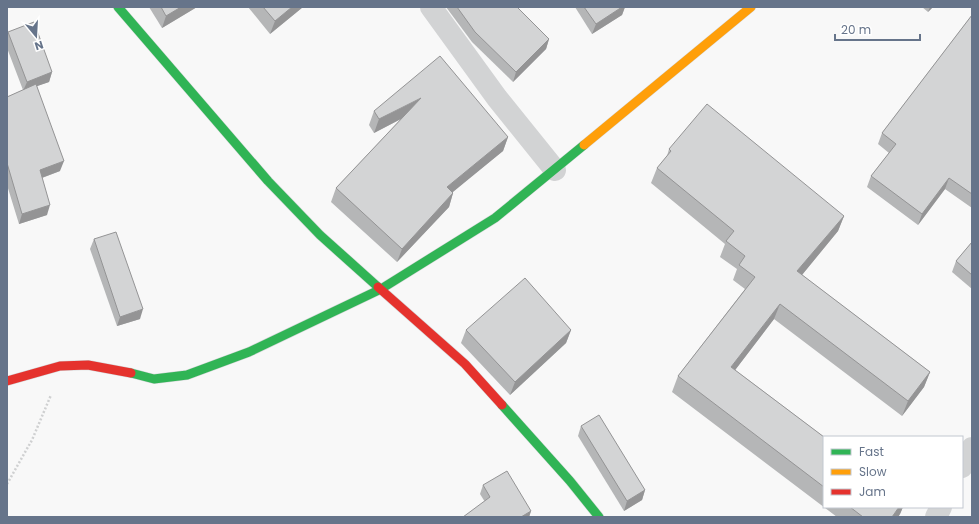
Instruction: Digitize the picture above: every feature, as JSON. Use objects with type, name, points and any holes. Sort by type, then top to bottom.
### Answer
[{"type":"street","points":[[118,7],[268,181],[320,235],[465,364],[570,481],[599,517]]},
{"type":"street","points":[[431,7],[497,98],[555,170]]},
{"type":"street","points":[[7,381],[60,366],[88,365],[116,369],[154,379],[187,375],[249,352],[381,289],[495,218],[751,7]]},
{"type":"street","points":[[963,465],[972,448]]},
{"type":"street","points":[[936,517],[940,508]]},
{"type":"path","points":[[7,484],[32,440],[49,401],[60,366]]},
{"type":"building","points":[[161,7],[181,7],[166,16]]},
{"type":"building","points":[[263,7],[292,7],[275,21]]},
{"type":"building","points":[[457,7],[517,7],[549,39],[516,72],[475,32]]},
{"type":"building","points":[[584,7],[622,7],[596,24]]},
{"type":"building","points":[[972,15],[972,194],[949,178],[922,214],[871,176],[896,144],[882,133]]},
{"type":"building","points":[[34,22],[52,72],[27,82],[8,32]]},
{"type":"building","points":[[440,56],[508,137],[447,187],[453,193],[402,249],[336,188],[421,98],[379,119],[374,111]]},
{"type":"building","points":[[36,84],[64,161],[40,170],[50,205],[22,214],[7,163],[7,97]]},
{"type":"building","points":[[707,104],[844,216],[797,271],[930,372],[908,401],[780,304],[731,367],[823,436],[823,486],[678,376],[755,277],[739,265],[745,256],[726,241],[734,231],[657,168],[671,151],[669,149]]},
{"type":"building","points":[[116,232],[143,309],[120,317],[94,239]]},
{"type":"building","points":[[972,242],[972,275],[956,261]]},
{"type":"building","points":[[525,278],[571,330],[515,382],[466,330]]},
{"type":"building","points":[[599,415],[645,490],[627,501],[581,426]]},
{"type":"building","points":[[507,471],[531,511],[521,517],[463,517],[490,497],[483,485]]},
{"type":"building","points":[[851,508],[898,508],[892,517],[863,517]]},
{"type":"traffic: fast","points":[[118,7],[268,181],[320,235],[378,287]]},
{"type":"traffic: fast","points":[[131,373],[154,379],[187,375],[249,352],[381,289],[495,218],[584,145]]},
{"type":"traffic: fast","points":[[502,405],[570,481],[599,517]]},
{"type":"traffic: slow","points":[[584,145],[751,7]]},
{"type":"traffic: jam","points":[[378,287],[465,364],[502,405]]},
{"type":"traffic: jam","points":[[7,381],[60,366],[88,365],[131,373]]}]
